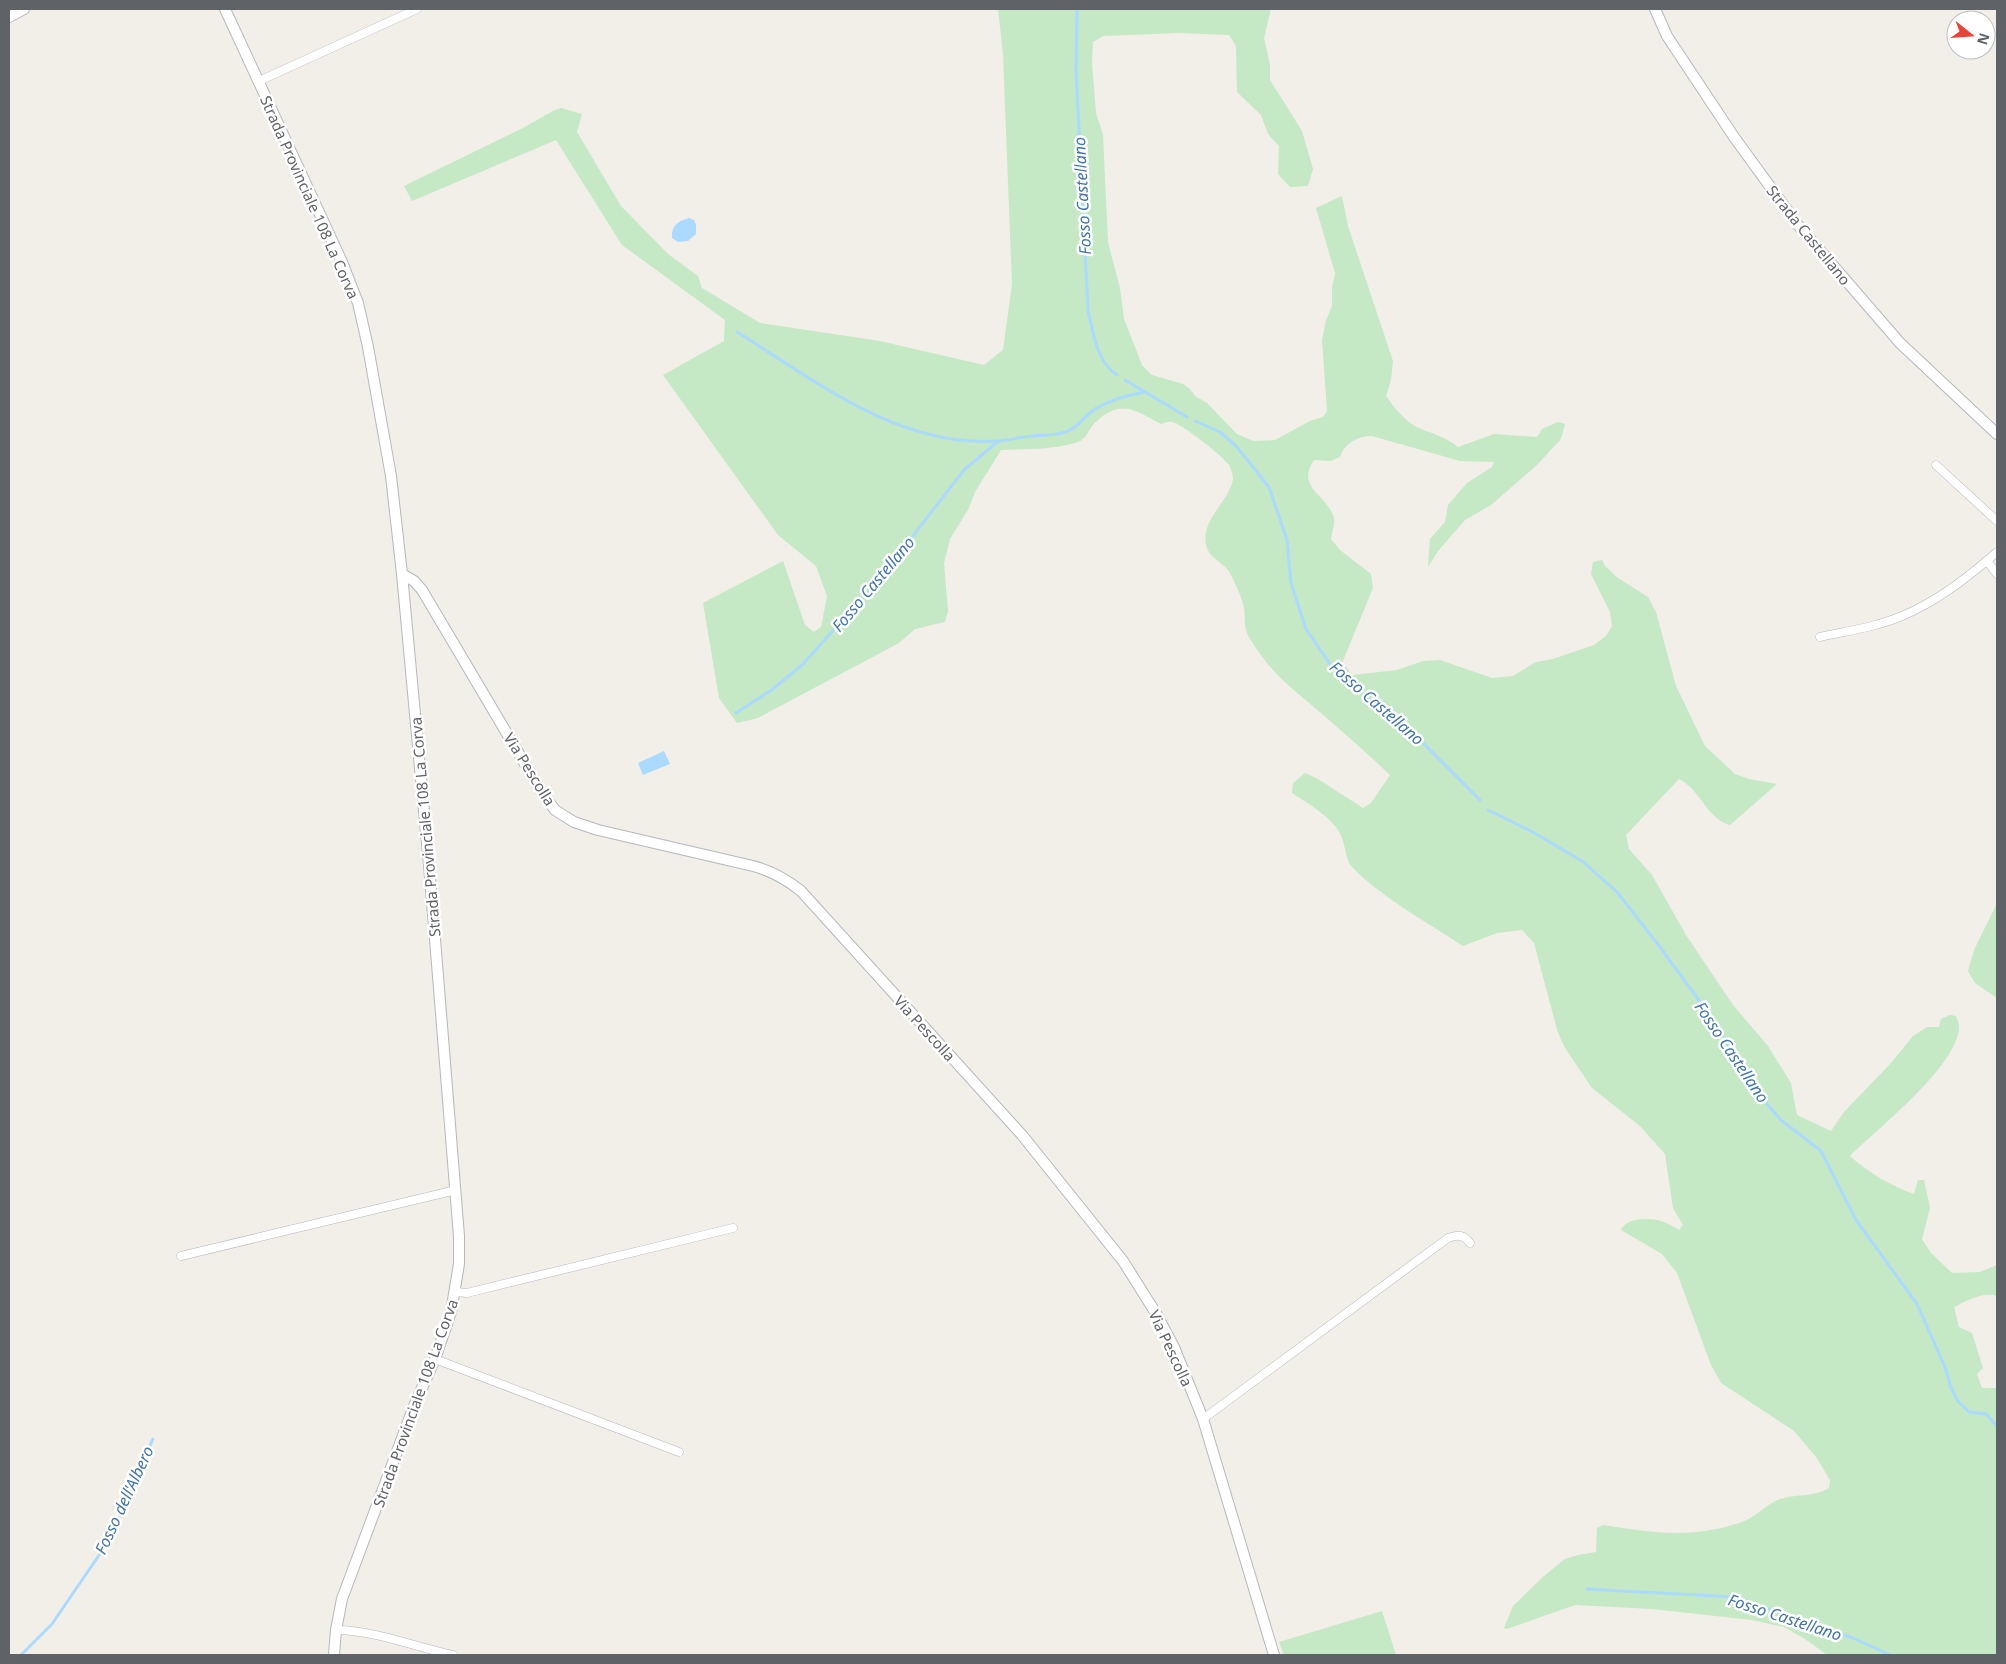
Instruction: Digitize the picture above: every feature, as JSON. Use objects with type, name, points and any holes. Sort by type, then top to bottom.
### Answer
[{"type":"street","points":[[9,17],[24,9]]},
{"type":"street","name":"Strada Provinciale 108 La Corva","points":[[225,9],[325,224],[358,303],[368,346],[391,476],[402,574],[456,1190],[459,1264],[456,1292],[435,1359],[414,1406],[342,1599],[336,1630],[334,1655]]},
{"type":"street","points":[[259,81],[416,9]]},
{"type":"street","name":"Strada Castellano","points":[[1655,9],[1667,36],[1729,129],[1798,225],[1900,343],[1997,434]]},
{"type":"street","points":[[1936,465],[1997,521]]},
{"type":"street","points":[[1820,637],[1876,625],[1902,616],[1949,591],[1997,552]]},
{"type":"street","points":[[1987,561],[1997,574]]},
{"type":"street","name":"Via Pescolla","points":[[402,574],[414,581],[422,590],[541,791],[555,810],[574,822],[598,830],[770,871],[787,880],[801,891],[1022,1135],[1118,1254],[1170,1339],[1202,1418],[1274,1655]]},
{"type":"street","points":[[181,1256],[456,1190]]},
{"type":"street","points":[[456,1292],[466,1293],[733,1228]]},
{"type":"street","points":[[1202,1418],[1448,1238],[1461,1236],[1470,1243]]},
{"type":"street","points":[[435,1359],[679,1452]]},
{"type":"street","points":[[336,1630],[367,1633],[453,1655]]},
{"type":"green space","points":[[998,9],[1271,9],[1264,38],[1270,65],[1270,80],[1302,131],[1313,169],[1308,186],[1290,187],[1278,174],[1279,146],[1268,134],[1261,115],[1237,92],[1236,46],[1229,35],[1179,33],[1103,36],[1093,42],[1092,63],[1096,113],[1103,135],[1108,242],[1120,288],[1124,319],[1142,365],[1152,375],[1183,384],[1195,396],[1207,403],[1237,434],[1253,441],[1275,440],[1310,421],[1323,417],[1327,411],[1322,340],[1326,320],[1332,306],[1332,288],[1335,273],[1316,208],[1342,196],[1348,226],[1393,361],[1391,380],[1386,396],[1401,414],[1419,428],[1444,438],[1458,447],[1494,434],[1537,437],[1542,429],[1558,422],[1565,424],[1561,439],[1537,465],[1491,505],[1465,520],[1438,551],[1428,567],[1430,539],[1445,522],[1448,505],[1467,483],[1492,467],[1494,462],[1460,461],[1372,436],[1361,437],[1352,441],[1340,457],[1331,461],[1314,460],[1309,469],[1308,477],[1313,489],[1329,507],[1333,515],[1334,524],[1331,539],[1340,550],[1371,574],[1373,588],[1342,663],[1353,675],[1397,670],[1423,661],[1440,660],[1492,678],[1513,676],[1536,662],[1553,659],[1594,645],[1606,636],[1612,626],[1610,612],[1591,574],[1593,562],[1602,560],[1605,566],[1618,578],[1648,597],[1656,612],[1676,686],[1705,746],[1735,774],[1749,779],[1777,784],[1730,825],[1716,817],[1693,790],[1679,779],[1626,835],[1629,849],[1652,875],[1686,935],[1733,1005],[1768,1046],[1791,1083],[1797,1115],[1831,1131],[1844,1112],[1891,1063],[1913,1036],[1927,1027],[1939,1027],[1941,1019],[1950,1015],[1956,1016],[1959,1027],[1955,1043],[1945,1060],[1914,1096],[1850,1156],[1880,1178],[1914,1194],[1918,1180],[1924,1180],[1930,1208],[1922,1239],[1931,1253],[1952,1273],[1980,1272],[1997,1265],[1997,1296],[1980,1296],[1954,1307],[1959,1327],[1972,1333],[1983,1368],[1977,1374],[1982,1388],[1997,1388],[1997,1655],[1827,1655],[1784,1627],[1752,1620],[1652,1609],[1575,1605],[1507,1629],[1504,1628],[1513,1606],[1544,1576],[1565,1559],[1596,1552],[1597,1528],[1603,1525],[1672,1533],[1706,1531],[1747,1520],[1778,1500],[1823,1491],[1829,1488],[1830,1480],[1816,1457],[1794,1431],[1721,1383],[1711,1365],[1677,1273],[1662,1254],[1621,1230],[1633,1221],[1651,1219],[1661,1221],[1679,1230],[1683,1225],[1673,1208],[1665,1154],[1640,1126],[1592,1088],[1565,1048],[1558,1033],[1534,943],[1522,930],[1497,933],[1463,946],[1406,910],[1366,880],[1351,866],[1342,838],[1333,824],[1320,812],[1292,793],[1293,783],[1305,773],[1318,779],[1363,808],[1371,803],[1390,775],[1282,679],[1265,661],[1249,637],[1245,626],[1243,604],[1230,573],[1210,554],[1206,545],[1206,536],[1211,519],[1226,495],[1233,479],[1230,466],[1219,455],[1177,424],[1169,422],[1161,424],[1142,414],[1126,409],[1111,411],[1093,425],[1083,439],[1069,445],[1050,448],[1001,450],[975,492],[969,508],[950,539],[944,563],[948,611],[945,622],[915,629],[899,643],[758,718],[737,723],[719,698],[703,603],[783,561],[805,625],[814,632],[821,627],[827,596],[816,566],[778,535],[663,375],[724,341],[725,320],[622,245],[556,140],[412,201],[404,186],[521,129],[553,111],[561,108],[582,114],[577,132],[621,206],[668,254],[698,276],[702,288],[760,323],[880,341],[984,365],[1003,350],[1012,284],[1003,54]]},
{"type":"green space","points":[[1997,903],[1997,998],[1975,983],[1968,971],[1974,950]]},
{"type":"green space","points":[[1382,1611],[1396,1655],[1284,1655],[1279,1642]]},
{"type":"water","points":[[689,218],[694,220],[696,224],[696,234],[688,241],[678,242],[672,238],[674,227],[679,222]]},
{"type":"water","points":[[664,751],[670,764],[643,775],[638,763]]},
{"type":"waterway","name":"Fosso Castellano","points":[[1077,9],[1076,71],[1088,311],[1100,355],[1117,375]]},
{"type":"waterway","name":"Fosso Castellano","points":[[737,332],[797,371],[860,408],[893,423],[927,434],[962,440],[1001,441],[1062,433],[1076,426],[1095,409],[1107,403],[1145,392]]},
{"type":"waterway","name":"Fosso Castellano","points":[[1125,380],[1187,417]]},
{"type":"waterway","name":"Fosso Castellano","points":[[1195,421],[1220,432],[1236,446],[1269,487],[1287,540],[1291,583],[1306,629],[1332,667],[1424,744],[1480,800]]},
{"type":"waterway","name":"Fosso Castellano","points":[[736,713],[773,689],[803,664],[881,577],[964,470],[997,442]]},
{"type":"waterway","name":"Fosso Castellano","points":[[1488,810],[1531,831],[1582,861],[1617,892],[1714,1021],[1752,1087],[1781,1120],[1821,1151],[1856,1220],[1917,1304],[1958,1401],[1969,1412],[1986,1414],[1997,1426]]},
{"type":"waterway","name":"Fosso dell'Albero","points":[[21,1655],[52,1624],[108,1542],[153,1439]]},
{"type":"waterway","name":"Fosso Castellano","points":[[1587,1589],[1734,1597],[1853,1638],[1890,1655]]}]
